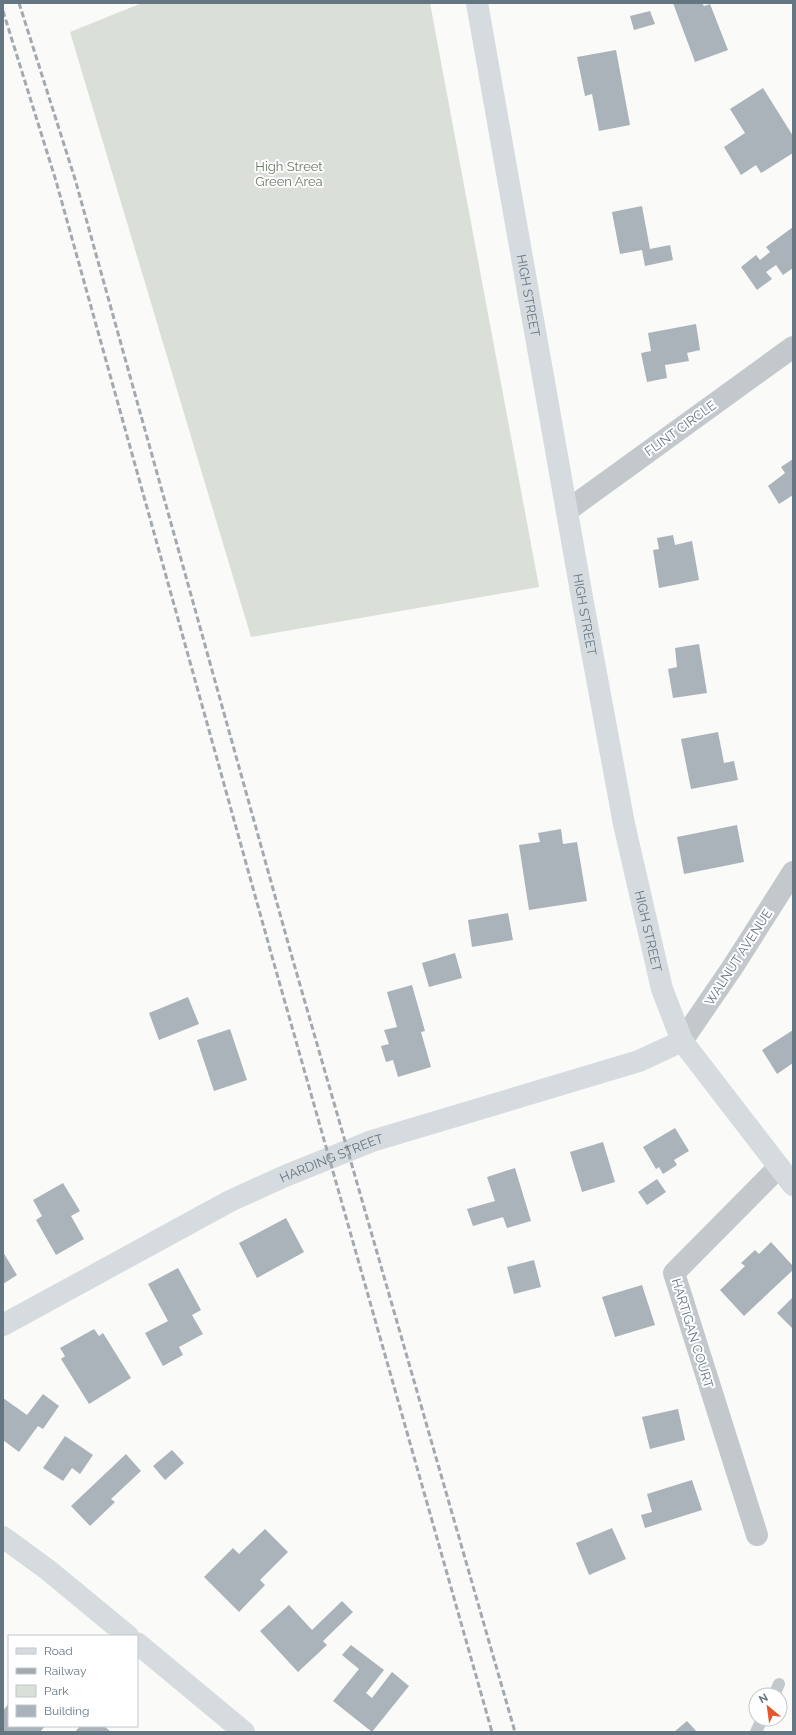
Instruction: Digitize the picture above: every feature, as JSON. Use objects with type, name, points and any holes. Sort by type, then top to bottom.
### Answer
[{"type":"main road","name":"HIGH STREET","points":[[477,3],[568,510],[585,614],[624,824],[662,989],[682,1041],[793,1185]]},
{"type":"main road","name":"HARDING STREET","points":[[3,1325],[230,1202],[285,1176],[372,1141],[639,1061],[682,1041]]},
{"type":"main road","points":[[3,1537],[48,1570],[127,1635]]},
{"type":"main road","points":[[138,1645],[237,1730]]},
{"type":"street","name":"FLINT CIRCLE","points":[[568,510],[793,347]]},
{"type":"street","name":"WALNUT AVENUE","points":[[682,1041],[732,968],[793,872]]},
{"type":"street","name":"HARTIGAN COURT","points":[[757,1535],[674,1273],[779,1167]]},
{"type":"green space","name":"High Street Green Area","points":[[142,3],[430,3],[539,587],[251,637],[70,32]]},
{"type":"building","points":[[673,3],[702,3],[704,6],[710,4],[728,50],[695,62]]},
{"type":"building","points":[[650,11],[655,24],[634,30],[630,16]]},
{"type":"building","points":[[616,50],[630,125],[599,131],[592,94],[585,96],[577,57]]},
{"type":"building","points":[[763,88],[793,136],[793,153],[761,173],[756,165],[741,175],[724,147],[745,133],[730,109]]},
{"type":"building","points":[[642,206],[650,249],[670,245],[673,260],[645,266],[642,250],[620,254],[612,212]]},
{"type":"building","points":[[793,227],[793,268],[783,275],[776,265],[766,272],[772,279],[757,290],[741,267],[756,255],[760,260],[770,252],[766,247]]},
{"type":"building","points":[[696,324],[700,350],[687,353],[689,361],[665,365],[667,378],[647,382],[641,353],[651,351],[648,333]]},
{"type":"building","points":[[793,459],[793,495],[779,504],[768,486],[785,473],[781,467]]},
{"type":"building","points":[[673,535],[675,545],[692,541],[699,580],[659,588],[653,550],[659,549],[657,538]]},
{"type":"building","points":[[699,644],[707,693],[673,698],[668,669],[677,667],[675,648]]},
{"type":"building","points":[[718,732],[724,763],[734,761],[738,780],[691,789],[681,739]]},
{"type":"building","points":[[737,825],[744,862],[684,874],[677,837]]},
{"type":"building","points":[[561,829],[563,844],[577,842],[587,901],[529,910],[519,845],[540,842],[538,833]]},
{"type":"building","points":[[508,913],[513,940],[472,947],[468,920]]},
{"type":"building","points":[[455,953],[462,978],[429,987],[422,963]]},
{"type":"building","points":[[412,985],[425,1031],[421,1032],[431,1067],[398,1077],[393,1060],[386,1062],[381,1046],[389,1044],[384,1030],[397,1027],[387,992]]},
{"type":"building","points":[[188,997],[199,1024],[159,1040],[149,1013]]},
{"type":"building","points":[[230,1029],[247,1080],[214,1091],[197,1040]]},
{"type":"building","points":[[793,1030],[793,1063],[777,1074],[762,1050]]},
{"type":"building","points":[[675,1128],[689,1151],[674,1160],[677,1165],[663,1174],[659,1167],[656,1169],[643,1147]]},
{"type":"building","points":[[603,1142],[615,1182],[582,1192],[570,1152]]},
{"type":"building","points":[[515,1168],[531,1221],[507,1228],[503,1217],[473,1226],[467,1209],[495,1201],[487,1177]]},
{"type":"building","points":[[657,1179],[666,1192],[647,1205],[638,1192]]},
{"type":"building","points":[[63,1183],[80,1211],[71,1216],[84,1239],[56,1255],[36,1220],[42,1216],[33,1200]]},
{"type":"building","points":[[286,1218],[304,1252],[257,1278],[239,1243]]},
{"type":"building","points":[[771,1242],[793,1266],[793,1270],[744,1316],[720,1290],[745,1266],[741,1263],[755,1250],[759,1254]]},
{"type":"building","points":[[3,1252],[17,1275],[3,1284]]},
{"type":"building","points":[[534,1260],[541,1287],[514,1294],[507,1267]]},
{"type":"building","points":[[178,1268],[201,1310],[192,1315],[203,1334],[179,1347],[183,1355],[163,1366],[145,1333],[168,1321],[148,1284]]},
{"type":"building","points":[[642,1285],[655,1325],[615,1337],[602,1297]]},
{"type":"building","points":[[793,1297],[793,1329],[777,1313]]},
{"type":"building","points":[[94,1329],[99,1336],[103,1333],[131,1378],[89,1404],[61,1359],[65,1356],[60,1348]]},
{"type":"building","points":[[43,1394],[59,1406],[43,1429],[38,1426],[19,1452],[3,1440],[3,1398],[27,1415]]},
{"type":"building","points":[[678,1409],[685,1440],[650,1449],[642,1417]]},
{"type":"building","points":[[65,1436],[93,1455],[80,1474],[72,1468],[63,1481],[43,1468]]},
{"type":"building","points":[[172,1450],[184,1463],[165,1480],[153,1466]]},
{"type":"building","points":[[126,1454],[141,1471],[111,1499],[115,1502],[90,1526],[71,1506]]},
{"type":"building","points":[[692,1480],[702,1510],[645,1528],[641,1515],[652,1512],[647,1494]]},
{"type":"building","points":[[612,1528],[626,1559],[589,1575],[576,1543]]},
{"type":"building","points":[[265,1529],[288,1552],[260,1580],[265,1585],[239,1612],[204,1577],[233,1548],[239,1554]]},
{"type":"building","points":[[342,1601],[353,1612],[323,1641],[327,1645],[298,1672],[260,1631],[289,1605],[312,1630]]},
{"type":"building","points":[[351,1645],[384,1670],[366,1693],[372,1698],[392,1672],[409,1686],[372,1732],[333,1701],[359,1669],[342,1655]]},
{"type":"building","points":[[8,1704],[8,1727],[44,1727],[40,1732],[3,1732],[3,1711]]},
{"type":"building","points":[[687,1721],[697,1732],[674,1732]]},
{"type":"building","points":[[79,1727],[105,1727],[111,1732],[75,1732]]},
{"type":"railway","points":[[19,3],[75,179],[292,957],[515,1732]]},
{"type":"railway","points":[[3,11],[56,181],[273,960],[492,1732]]}]
